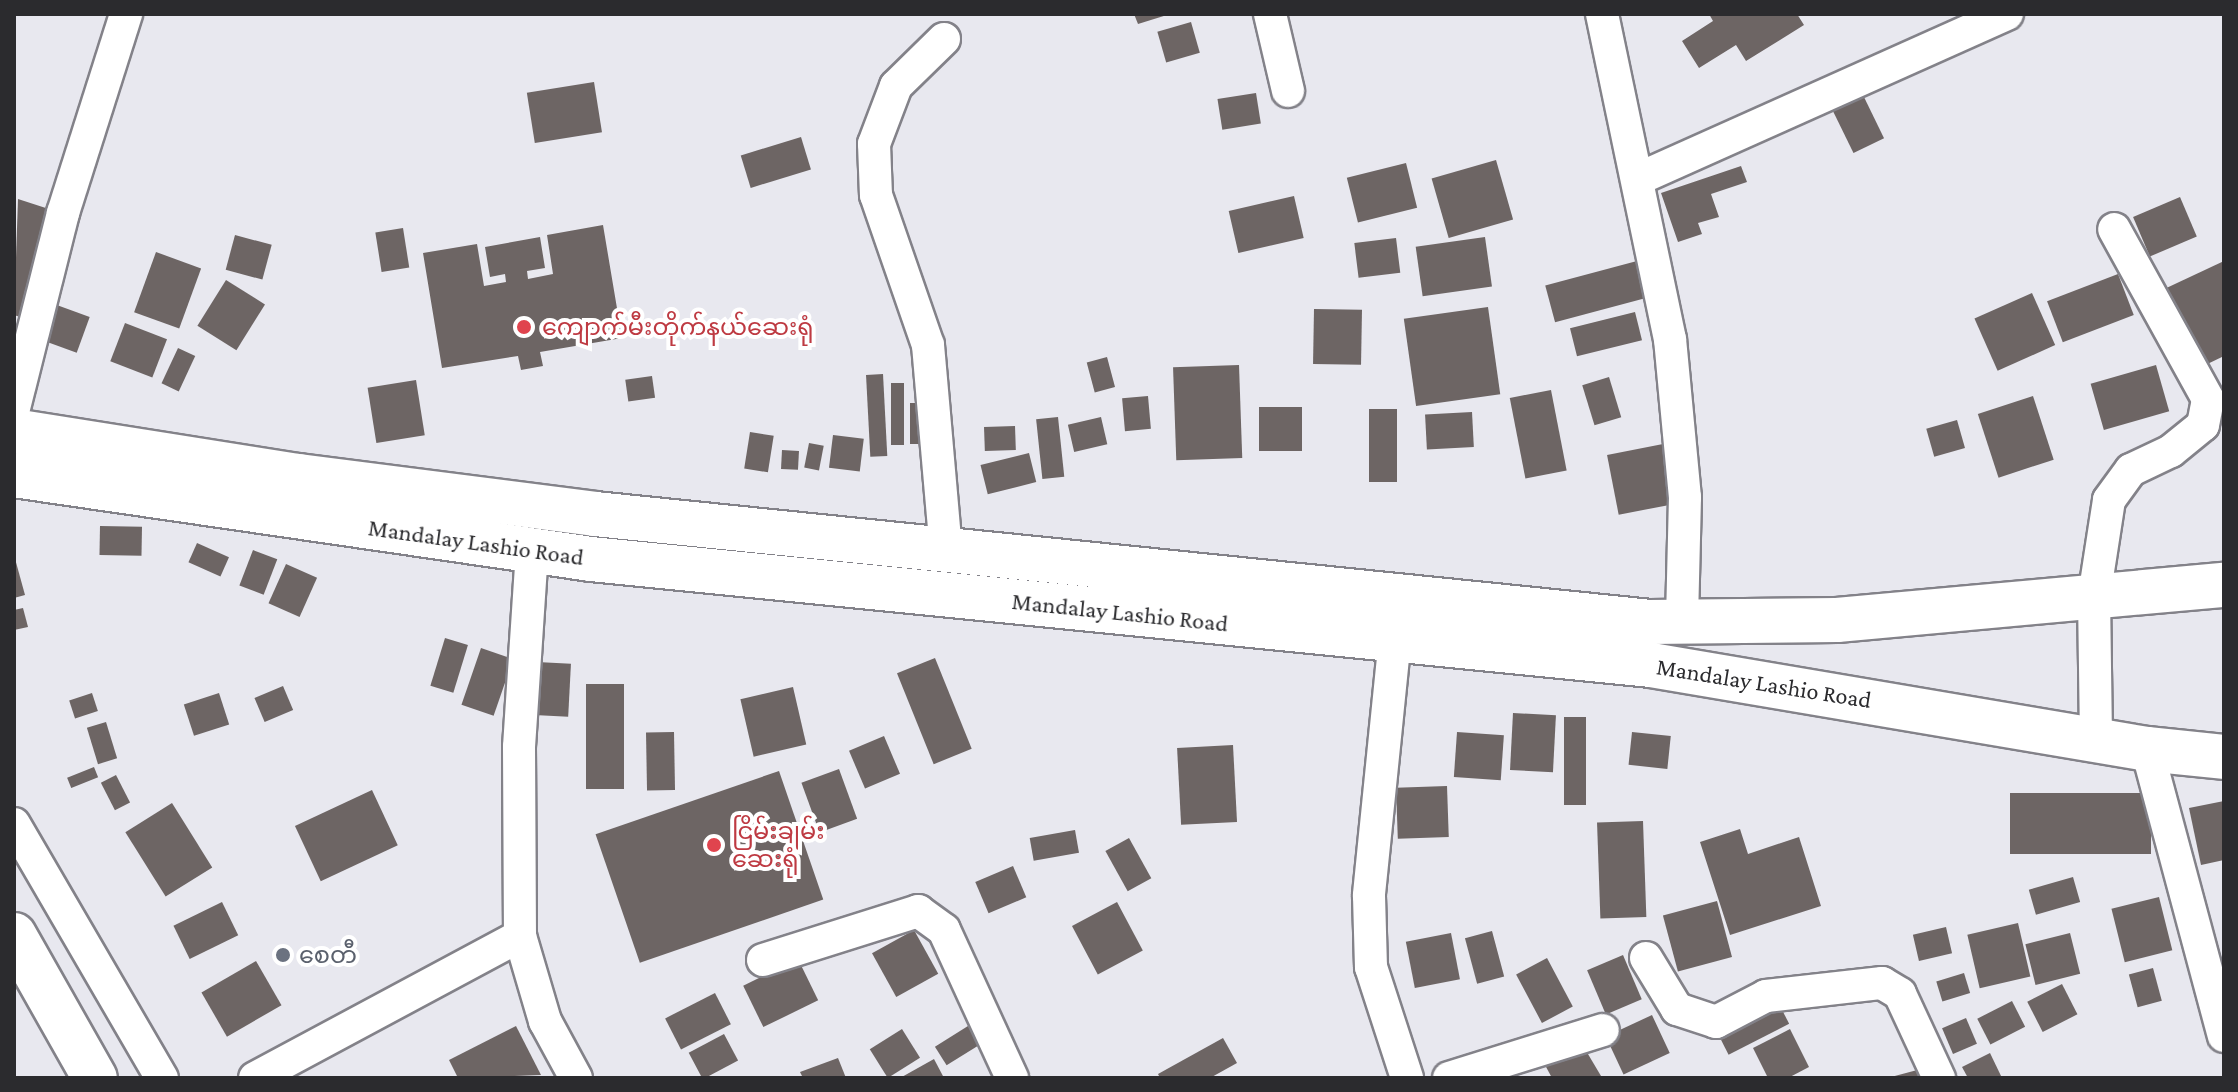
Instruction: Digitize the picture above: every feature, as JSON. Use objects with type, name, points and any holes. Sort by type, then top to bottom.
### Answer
[{"type":"main road","name":"Mandalay Lashio Road","points":[[14,431],[299,476],[595,514],[1682,621],[1837,620],[2224,585]]},
{"type":"main road","name":"Mandalay Lashio Road","points":[[14,475],[532,551],[1651,665],[2147,749],[2224,757]]},
{"type":"main road","points":[[14,935],[95,1078]]},
{"type":"street","points":[[14,408],[63,213],[126,14]]},
{"type":"street","points":[[1270,14],[1288,91]]},
{"type":"street","points":[[1602,14],[1640,178],[1672,355],[1685,497],[1682,621]]},
{"type":"street","points":[[1640,178],[2007,14]]},
{"type":"street","points":[[944,39],[896,86],[874,144],[876,195],[928,345],[946,550]]},
{"type":"street","points":[[2096,739],[2094,597],[2109,500],[2131,470],[2171,451],[2203,425],[2208,399],[2114,229]]},
{"type":"street","points":[[532,551],[519,747],[520,936],[545,1021],[576,1078]]},
{"type":"street","points":[[1395,638],[1369,896],[1371,967],[1407,1078]]},
{"type":"street","points":[[2147,749],[2224,1036]]},
{"type":"street","points":[[14,824],[162,1078]]},
{"type":"street","points":[[763,960],[918,911],[944,930],[1012,1078]]},
{"type":"street","points":[[255,1078],[520,936]]},
{"type":"street","points":[[1646,958],[1677,1009],[1716,1022],[1766,996],[1882,983],[1900,994],[1939,1078]]},
{"type":"street","points":[[1449,1078],[1603,1030]]},
{"type":"building","points":[[1134,14],[1167,14],[1167,15],[1138,24]]},
{"type":"building","points":[[1709,14],[1797,14],[1804,25],[1746,61],[1736,45],[1699,68],[1682,41],[1713,21]]},
{"type":"building","points":[[1191,22],[1200,53],[1166,62],[1157,32]]},
{"type":"building","points":[[594,82],[602,132],[535,143],[527,93]]},
{"type":"building","points":[[1256,93],[1261,124],[1222,130],[1217,99]]},
{"type":"building","points":[[1863,95],[1884,138],[1853,153],[1832,110]]},
{"type":"building","points":[[801,137],[811,170],[751,188],[741,155]]},
{"type":"building","points":[[1496,160],[1513,220],[1449,238],[1432,178]]},
{"type":"building","points":[[1406,163],[1417,208],[1358,222],[1347,178]]},
{"type":"building","points":[[1741,166],[1747,182],[1711,194],[1719,217],[1698,223],[1702,234],[1678,242],[1661,193]]},
{"type":"building","points":[[1294,196],[1304,238],[1238,253],[1229,211]]},
{"type":"building","points":[[2180,197],[2197,237],[2150,257],[2133,217]]},
{"type":"building","points":[[18,199],[55,211],[20,317],[14,315]]},
{"type":"building","points":[[603,225],[622,338],[540,352],[543,366],[521,370],[518,356],[442,368],[423,253],[477,244],[484,286],[506,282],[505,274],[490,277],[485,247],[540,237],[545,268],[527,271],[528,279],[553,274],[547,235]]},
{"type":"building","points":[[403,228],[409,268],[382,272],[375,232]]},
{"type":"building","points":[[235,235],[272,245],[262,280],[226,270]]},
{"type":"building","points":[[1485,237],[1492,287],[1423,296],[1416,247]]},
{"type":"building","points":[[1396,238],[1400,273],[1359,278],[1354,243]]},
{"type":"building","points":[[156,252],[201,268],[179,329],[134,312]]},
{"type":"building","points":[[1637,261],[1647,298],[1555,322],[1545,286]]},
{"type":"building","points":[[2224,261],[2224,356],[2197,369],[2160,291]]},
{"type":"building","points":[[2118,274],[2134,315],[2063,342],[2047,301]]},
{"type":"building","points":[[226,280],[265,304],[236,350],[197,326]]},
{"type":"building","points":[[2032,293],[2055,345],[1998,371],[1974,319]]},
{"type":"building","points":[[54,304],[90,317],[77,353],[41,340]]},
{"type":"building","points":[[1488,307],[1500,394],[1416,406],[1404,319]]},
{"type":"building","points":[[1314,309],[1362,310],[1361,365],[1313,364]]},
{"type":"building","points":[[1635,312],[1642,340],[1577,356],[1570,328]]},
{"type":"building","points":[[125,323],[167,339],[152,377],[110,361]]},
{"type":"building","points":[[178,348],[195,356],[179,391],[162,383]]},
{"type":"building","points":[[1107,357],[1115,387],[1095,392],[1087,362]]},
{"type":"building","points":[[1239,365],[1242,458],[1176,460],[1173,367]]},
{"type":"building","points":[[2156,365],[2169,411],[2104,430],[2091,384]]},
{"type":"building","points":[[883,374],[887,456],[870,457],[866,375]]},
{"type":"building","points":[[652,376],[655,398],[628,402],[625,380]]},
{"type":"building","points":[[1609,377],[1621,417],[1595,425],[1582,385]]},
{"type":"building","points":[[416,380],[425,435],[376,443],[368,388]]},
{"type":"building","points":[[891,383],[904,383],[904,445],[891,445]]},
{"type":"building","points":[[1551,390],[1567,470],[1525,479],[1510,398]]},
{"type":"building","points":[[1148,396],[1151,429],[1125,431],[1122,398]]},
{"type":"building","points":[[2033,396],[2054,460],[1999,478],[1978,414]]},
{"type":"building","points":[[910,403],[925,403],[925,444],[910,444]]},
{"type":"building","points":[[1259,407],[1302,407],[1302,451],[1259,451]]},
{"type":"building","points":[[1369,409],[1397,409],[1397,482],[1369,482]]},
{"type":"building","points":[[1472,412],[1474,447],[1427,449],[1425,414]]},
{"type":"building","points":[[1058,417],[1064,477],[1042,479],[1036,419]]},
{"type":"building","points":[[1101,417],[1107,444],[1074,452],[1068,425]]},
{"type":"building","points":[[1957,420],[1965,448],[1934,457],[1926,429]]},
{"type":"building","points":[[1015,426],[1016,450],[985,451],[984,427]]},
{"type":"building","points":[[750,432],[774,436],[768,472],[744,469]]},
{"type":"building","points":[[833,435],[864,439],[860,472],[829,468]]},
{"type":"building","points":[[809,443],[824,446],[819,470],[804,468]]},
{"type":"building","points":[[1663,444],[1675,504],[1619,515],[1607,455]]},
{"type":"building","points":[[782,450],[799,451],[798,470],[781,469]]},
{"type":"building","points":[[1029,453],[1036,482],[988,494],[980,465]]},
{"type":"building","points":[[100,526],[142,527],[141,556],[99,555]]},
{"type":"building","points":[[197,543],[229,557],[220,576],[188,562]]},
{"type":"building","points":[[253,550],[277,559],[264,595],[239,585]]},
{"type":"building","points":[[14,555],[25,595],[14,598]]},
{"type":"building","points":[[286,564],[317,578],[300,617],[269,603]]},
{"type":"building","points":[[23,608],[28,627],[14,630],[14,610]]},
{"type":"building","points":[[445,638],[468,645],[453,693],[430,686]]},
{"type":"building","points":[[481,648],[513,659],[494,716],[461,705]]},
{"type":"building","points":[[935,658],[972,749],[934,764],[897,673]]},
{"type":"building","points":[[537,662],[571,664],[568,717],[534,715]]},
{"type":"building","points":[[586,684],[624,684],[624,789],[586,789]]},
{"type":"building","points":[[283,686],[293,710],[265,722],[254,698]]},
{"type":"building","points":[[793,687],[806,744],[754,757],[740,699]]},
{"type":"building","points":[[92,693],[98,711],[75,718],[69,700]]},
{"type":"building","points":[[219,693],[229,724],[194,736],[184,704]]},
{"type":"building","points":[[1513,713],[1556,715],[1553,772],[1510,770]]},
{"type":"building","points":[[1564,717],[1586,717],[1586,805],[1564,805]]},
{"type":"building","points":[[106,722],[117,758],[98,764],[87,728]]},
{"type":"building","points":[[646,732],[674,732],[675,790],[647,790]]},
{"type":"building","points":[[1457,732],[1504,735],[1501,780],[1454,777]]},
{"type":"building","points":[[1632,732],[1671,736],[1667,769],[1629,765]]},
{"type":"building","points":[[884,736],[900,774],[865,789],[849,751]]},
{"type":"building","points":[[1233,745],[1237,822],[1181,825],[1177,748]]},
{"type":"building","points":[[94,767],[98,777],[71,788],[67,778]]},
{"type":"building","points":[[839,769],[857,819],[820,832],[801,783]]},
{"type":"building","points":[[779,771],[823,900],[640,963],[596,834]]},
{"type":"building","points":[[116,775],[130,803],[115,810],[101,783]]},
{"type":"building","points":[[1447,786],[1449,837],[1398,839],[1396,788]]},
{"type":"building","points":[[372,790],[398,845],[321,881],[295,826]]},
{"type":"building","points":[[2010,793],[2151,793],[2151,854],[2010,854]]},
{"type":"building","points":[[2224,801],[2224,860],[2201,865],[2189,808]]},
{"type":"building","points":[[172,803],[212,867],[166,897],[125,832]]},
{"type":"building","points":[[1643,821],[1646,917],[1600,919],[1597,823]]},
{"type":"building","points":[[1740,829],[1748,854],[1799,837],[1821,906],[1730,935],[1700,842]]},
{"type":"building","points":[[1075,830],[1079,853],[1034,861],[1030,838]]},
{"type":"building","points":[[1129,838],[1151,878],[1128,891],[1105,851]]},
{"type":"building","points":[[1013,866],[1026,897],[989,913],[975,882]]},
{"type":"building","points":[[2073,877],[2080,902],[2036,915],[2029,890]]},
{"type":"building","points":[[2159,897],[2172,950],[2125,962],[2111,909]]},
{"type":"building","points":[[1717,901],[1732,957],[1678,972],[1663,915]]},
{"type":"building","points":[[222,902],[238,935],[190,959],[173,926]]},
{"type":"building","points":[[1117,902],[1143,951],[1098,975],[1072,926]]},
{"type":"building","points":[[2018,923],[2030,977],[1980,988],[1967,935]]},
{"type":"building","points":[[1946,927],[1952,953],[1919,961],[1913,935]]},
{"type":"building","points":[[914,930],[938,974],[896,997],[872,953]]},
{"type":"building","points":[[1492,931],[1504,976],[1477,984],[1465,938]]},
{"type":"building","points":[[1451,933],[1460,979],[1415,988],[1406,942]]},
{"type":"building","points":[[2070,933],[2080,974],[2036,985],[2025,944]]},
{"type":"building","points":[[1623,955],[1642,999],[1606,1014],[1587,970]]},
{"type":"building","points":[[1547,958],[1573,1007],[1542,1023],[1516,974]]},
{"type":"building","points":[[798,959],[818,1000],[763,1027],[743,986]]},
{"type":"building","points":[[256,961],[282,1005],[227,1037],[201,993]]},
{"type":"building","points":[[2153,968],[2162,1001],[2138,1007],[2129,974]]},
{"type":"building","points":[[1964,973],[1970,993],[1942,1002],[1936,981]]},
{"type":"building","points":[[2062,984],[2077,1014],[2043,1032],[2027,1002]]},
{"type":"building","points":[[715,993],[731,1024],[681,1050],[665,1018]]},
{"type":"building","points":[[1776,998],[1789,1024],[1729,1055],[1715,1029]]},
{"type":"building","points":[[2012,1001],[2025,1027],[1990,1045],[1977,1019]]},
{"type":"building","points":[[1652,1015],[1670,1053],[1624,1075],[1606,1037]]},
{"type":"building","points":[[1966,1018],[1977,1044],[1953,1054],[1942,1028]]},
{"type":"building","points":[[516,1026],[541,1075],[458,1078],[449,1060]]},
{"type":"building","points":[[968,1026],[980,1045],[947,1065],[935,1047]]},
{"type":"building","points":[[902,1029],[920,1058],[888,1078],[870,1049]]},
{"type":"building","points":[[1790,1029],[1809,1067],[1788,1078],[1768,1078],[1753,1048]]},
{"type":"building","points":[[724,1034],[738,1060],[702,1078],[689,1053]]},
{"type":"building","points":[[1223,1038],[1237,1063],[1210,1078],[1160,1078],[1158,1074]]},
{"type":"building","points":[[1582,1044],[1601,1076],[1552,1078],[1545,1065]]},
{"type":"building","points":[[1990,1053],[2002,1078],[1968,1078],[1962,1067]]},
{"type":"building","points":[[838,1058],[846,1078],[803,1078],[800,1072]]},
{"type":"building","points":[[934,1059],[944,1078],[900,1078]]},
{"type":"building","points":[[1921,1069],[1923,1078],[1891,1078],[1891,1077]]},
{"type":"place","name":"ကျောက်မီးတိုက်နယ်ဆေးရုံ","points":[[524,327]]},
{"type":"place","name":"ငြိမ်းချမ်း ဆေးရုံ","points":[[714,845]]},
{"type":"place","name":"စေတီ","points":[[283,955]]}]
